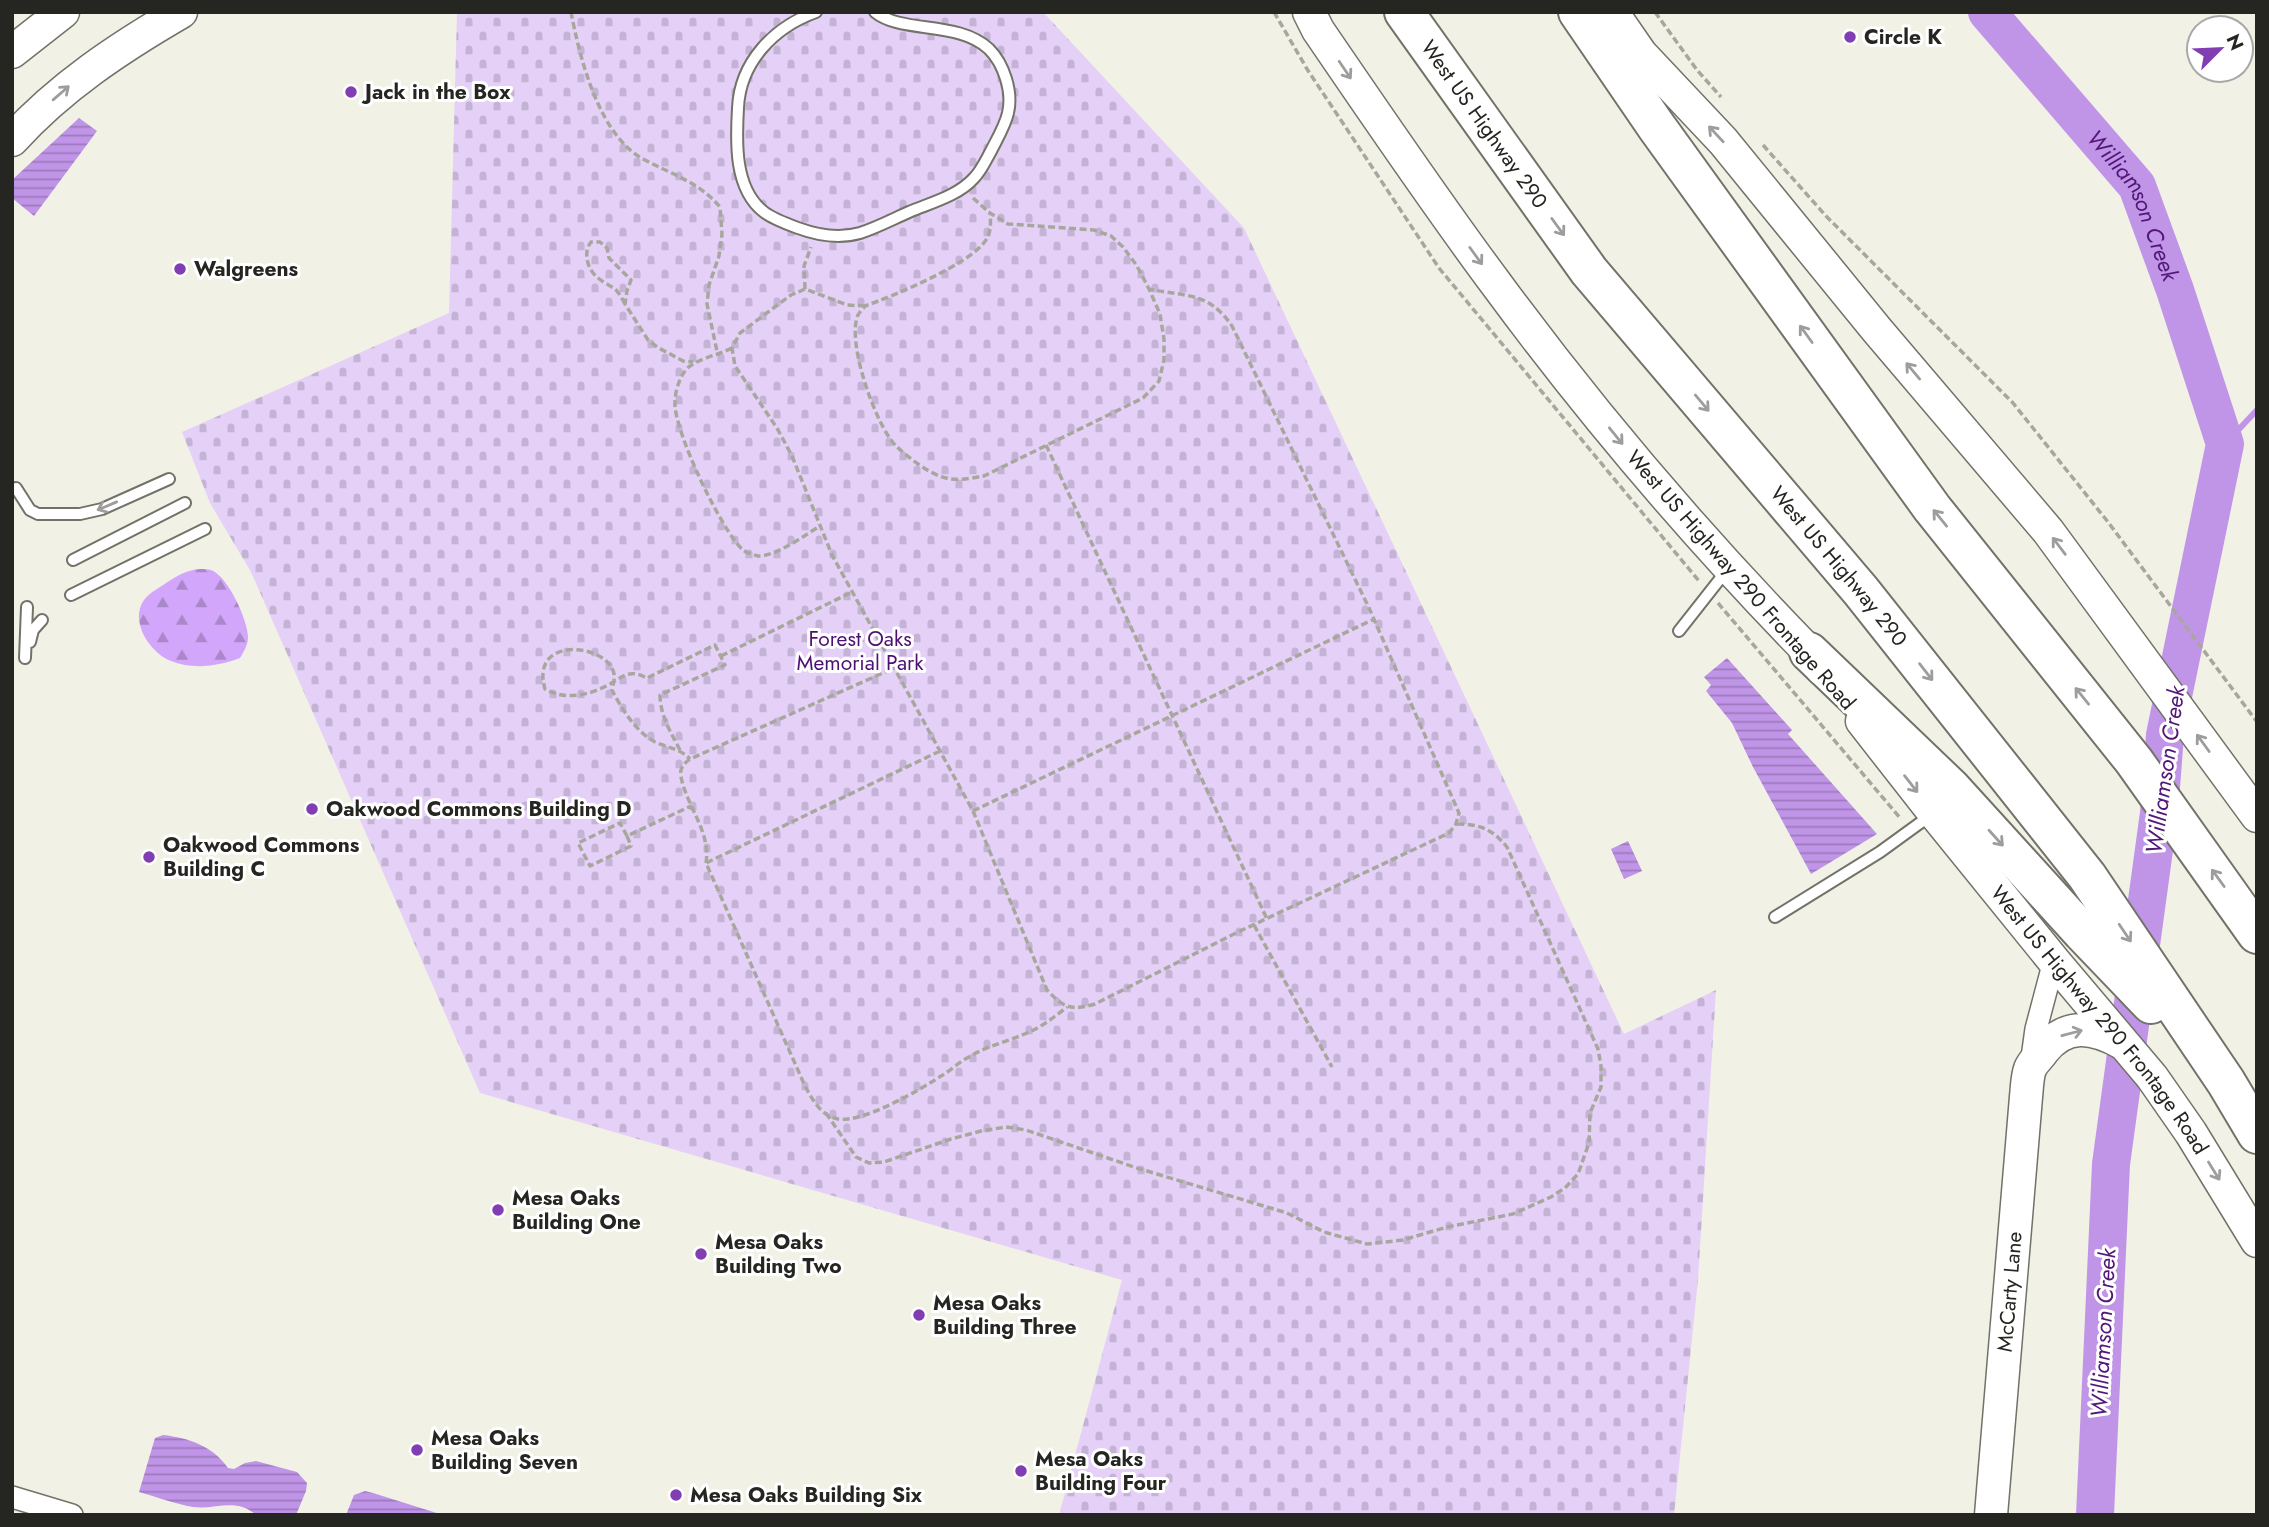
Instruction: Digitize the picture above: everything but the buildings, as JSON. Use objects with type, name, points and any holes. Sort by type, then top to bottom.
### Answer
[{"type":"highway","name":"West US Highway 290","points":[[1404,12],[1589,271],[1861,591],[2087,876],[2257,1134]]},
{"type":"highway","points":[[1578,12],[1656,126],[1932,508],[2134,761],[2257,934]]},
{"type":"highway","points":[[1809,652],[1951,788],[2082,932],[2225,1082]]},
{"type":"main road","points":[[12,52],[64,12]]},
{"type":"main road","points":[[12,140],[77,79],[137,37],[181,12]]},
{"type":"main road","name":"West US Highway 290 Frontage Road","points":[[1309,12],[1318,30],[1387,131],[1498,287],[1676,509],[1809,652],[1922,821],[2054,961],[2152,1077],[2191,1133],[2257,1241]]},
{"type":"main road","points":[[1612,12],[1641,54],[1723,141],[2048,531],[2250,807]]},
{"type":"main road","points":[[2030,1068],[2048,1046],[2063,1034],[2081,1029],[2103,1033],[2125,1045]]},
{"type":"main road","name":"McCarty Lane","points":[[1992,1515],[2030,1068]]},
{"type":"street","name":"McCarty Lane","points":[[2030,1068],[2036,1029],[2054,961]]},
{"type":"street","points":[[12,1497],[72,1515]]},
{"type":"lane","points":[[816,12],[792,22],[765,46],[742,78],[738,92],[740,170],[744,186],[764,212],[817,234],[840,236],[860,233],[960,191],[975,178],[1008,113],[1009,96],[999,61],[987,47],[970,37],[932,27],[887,20],[875,12]]},
{"type":"lane","points":[[16,488],[30,510],[38,514],[80,514],[102,509],[169,479]]},
{"type":"lane","points":[[73,560],[185,503]]},
{"type":"lane","points":[[71,595],[205,529]]},
{"type":"lane","points":[[1679,631],[1729,568]]},
{"type":"lane","points":[[27,607],[25,658],[33,630],[42,620]]},
{"type":"lane","points":[[1775,917],[1880,852],[1922,821]]},
{"type":"path","points":[[571,12],[596,98],[615,136],[640,158],[703,190],[720,207],[722,234],[707,304],[718,356]]},
{"type":"path","points":[[1274,12],[1307,69],[1439,268],[1709,593],[1922,821]]},
{"type":"path","points":[[1655,12],[1697,70],[1723,100]]},
{"type":"path","points":[[1758,139],[1826,216],[2013,403],[2108,522],[2257,722]]},
{"type":"path","points":[[865,306],[858,315],[857,341],[861,369],[871,403],[895,445],[912,459],[947,478],[966,479],[984,475],[1143,398],[1160,381],[1164,339],[1160,314],[1137,266],[1123,247],[1111,236],[1094,230],[1008,224],[960,191]]},
{"type":"path","points":[[820,526],[768,555],[744,551],[716,510],[678,424],[674,402],[679,382],[686,369],[732,348],[740,333],[753,322],[791,295],[805,289],[840,303],[865,306],[964,261],[986,241],[991,228],[990,213]]},
{"type":"path","points":[[805,289],[804,266],[817,234]]},
{"type":"path","points":[[625,304],[631,280],[609,258],[607,247],[600,242],[591,242],[586,248],[586,256],[591,269],[596,277],[618,292],[625,304],[648,340],[683,361],[695,363]]},
{"type":"path","points":[[732,348],[735,366],[778,428],[792,456],[832,555],[973,811],[1047,990],[1057,1001],[1078,1009],[1095,1004],[1449,833],[1456,824],[1459,813],[1374,619],[1232,326],[1215,305],[1202,299],[1149,289]]},
{"type":"path","points":[[1046,445],[1267,919]]},
{"type":"path","points":[[721,656],[852,592]]},
{"type":"path","points":[[973,811],[1374,619]]},
{"type":"path","points":[[680,750],[654,741],[643,733],[618,702],[612,690],[614,682],[615,675],[603,659],[579,648],[554,654],[547,662],[543,672],[545,689],[554,694],[574,697],[601,689],[614,682],[627,674],[636,673],[647,678],[715,645],[725,665],[660,695],[660,704],[669,730],[680,750],[690,759]]},
{"type":"path","points":[[894,668],[690,759],[683,764],[680,776],[706,844],[706,863],[805,1086],[856,1157],[869,1163],[884,1162],[981,1131],[1006,1127],[1026,1130],[1137,1168],[1287,1213],[1324,1232],[1367,1244],[1403,1240],[1447,1227],[1513,1214],[1551,1197],[1565,1188],[1578,1174],[1589,1143],[1591,1113],[1601,1087],[1598,1049],[1507,847],[1496,834],[1482,827],[1456,824]]},
{"type":"path","points":[[706,863],[940,751]]},
{"type":"path","points":[[627,836],[691,806]]},
{"type":"path","points":[[620,823],[627,836],[631,846],[590,866],[578,843],[620,823]]},
{"type":"path","points":[[1254,925],[1332,1067]]},
{"type":"path","points":[[826,1114],[837,1119],[871,1113],[926,1085],[975,1054],[1029,1033],[1067,1007]]},
{"type":"green space","name":"Forest Oaks Memorial Park","points":[[457,12],[1043,12],[1244,228],[1624,1034],[1716,990],[1698,1280],[1674,1515],[1059,1515],[1122,1280],[480,1093],[251,572],[210,503],[182,432],[449,313]]},
{"type":"green space","points":[[200,569],[211,570],[224,581],[241,610],[248,637],[240,658],[206,666],[179,664],[163,657],[144,635],[139,617],[146,597],[178,576]]},
{"type":"shaded area","points":[[79,118],[97,131],[34,216],[12,198],[12,180]]},
{"type":"shaded area","points":[[1727,658],[1792,730],[1788,734],[1877,834],[1811,874],[1732,723],[1706,691],[1711,685],[1704,677]]},
{"type":"shaded area","points":[[1628,841],[1642,871],[1624,879],[1611,849]]},
{"type":"shaded area","points":[[163,1435],[200,1444],[222,1460],[228,1468],[234,1469],[256,1461],[297,1472],[307,1483],[296,1515],[256,1515],[233,1505],[193,1507],[139,1492],[155,1438]]},
{"type":"shaded area","points":[[365,1491],[443,1515],[346,1515],[354,1495]]},
{"type":"waterway","name":"Williamson Creek","points":[[1987,12],[2137,186],[2175,290],[2225,444],[2165,735],[2159,813],[2111,1164],[2095,1515]]},
{"type":"waterway","points":[[2225,444],[2257,410]]},
{"type":"place","name":"Circle K","points":[[1850,37]]},
{"type":"place","name":"Jack in the Box","points":[[351,92]]},
{"type":"place","name":"Walgreens","points":[[180,269]]},
{"type":"place","name":"Oakwood Commons Building D","points":[[312,809]]},
{"type":"place","name":"Oakwood Commons Building C","points":[[149,857]]},
{"type":"place","name":"Mesa Oaks Building One","points":[[498,1210]]},
{"type":"place","name":"Mesa Oaks Building Two","points":[[701,1254]]},
{"type":"place","name":"Mesa Oaks Building Three","points":[[919,1315]]},
{"type":"place","name":"Mesa Oaks Building Seven","points":[[417,1450]]},
{"type":"place","name":"Mesa Oaks Building Four","points":[[1021,1471]]},
{"type":"place","name":"Mesa Oaks Building Six","points":[[676,1495]]}]
